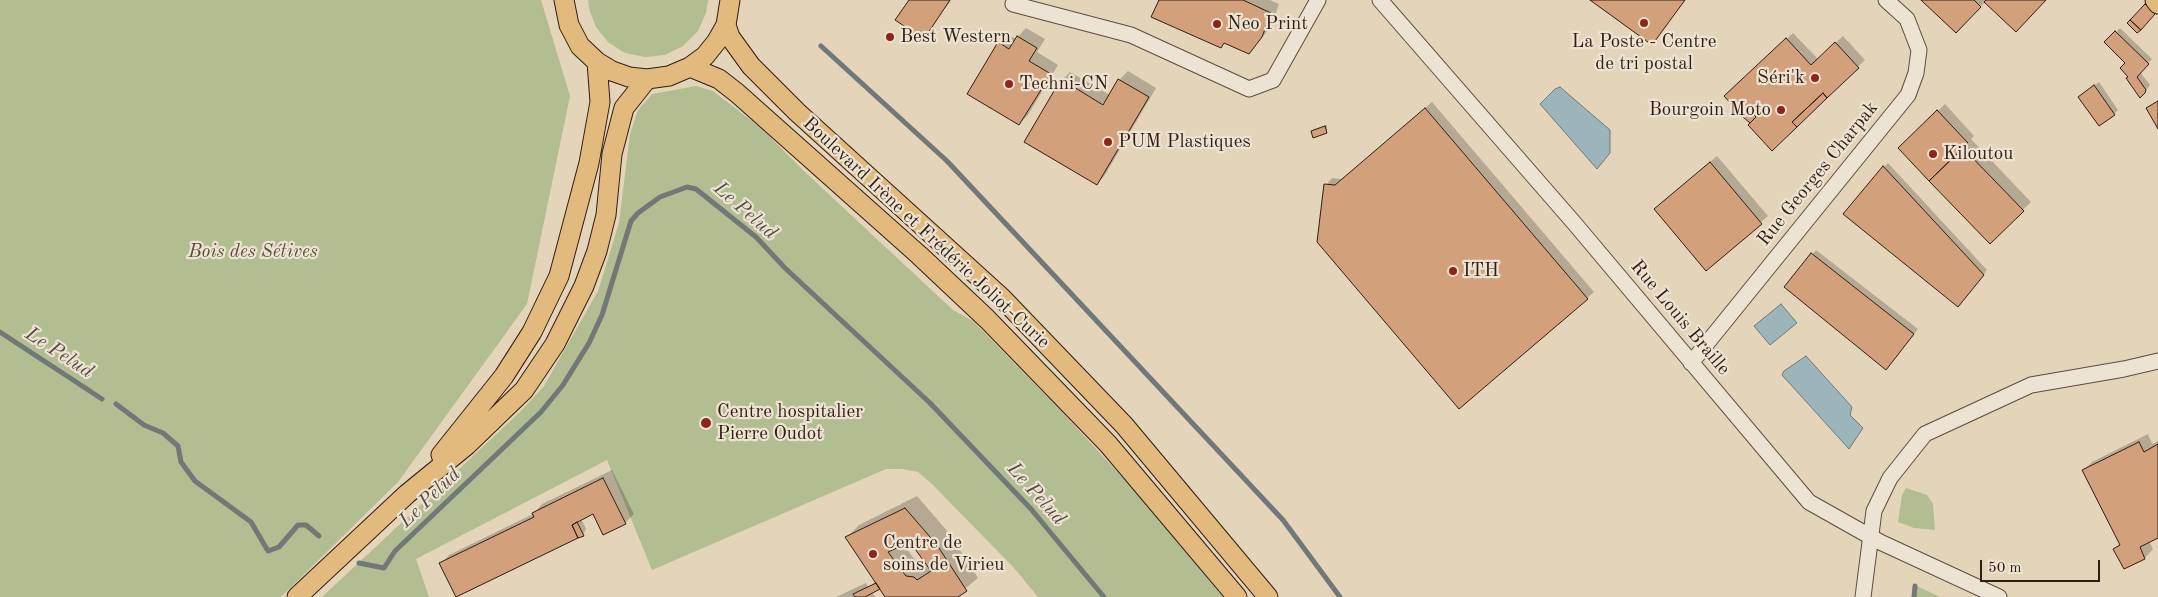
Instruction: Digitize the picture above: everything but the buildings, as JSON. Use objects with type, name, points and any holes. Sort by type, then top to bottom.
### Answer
[{"type":"main road","points":[[564,0],[569,26],[580,46],[597,62],[621,74],[647,79],[669,76],[690,67],[705,56],[717,42],[726,24],[730,0]]},
{"type":"main road","points":[[2155,0],[2158,4]]},
{"type":"main road","name":"Boulevard Irène et Frédéric Joliot-Curie","points":[[726,24],[730,37],[751,66],[797,112],[1002,298],[1124,425],[1268,597]]},
{"type":"main road","points":[[407,494],[504,376],[532,332],[559,276],[579,206],[598,111],[597,62]]},
{"type":"main road","name":"Boulevard Irène et Frédéric Joliot-Curie","points":[[690,67],[719,79],[737,93],[919,255],[987,319],[1108,444],[1237,597]]},
{"type":"main road","points":[[297,597],[407,494],[467,445],[524,390],[555,344],[584,286],[597,251],[606,215],[612,154],[624,108],[647,79]]},
{"type":"street","points":[[1012,4],[1131,36],[1248,89],[1273,80],[1318,0]]},
{"type":"street","name":"Rue Louis Braille","points":[[1380,0],[1575,224],[1810,502],[1869,536],[1999,597]]},
{"type":"street","name":"Rue Georges Charpak","points":[[1691,363],[1908,94],[1916,73],[1920,50],[1907,20],[1886,0]]},
{"type":"street","points":[[1863,597],[1869,536],[1874,511],[1890,478],[1925,434],[2031,385],[2124,369],[2158,360]]},
{"type":"green space","name":"Bois des Sétives","points":[[0,0],[541,0],[570,96],[527,304],[398,482],[281,597],[0,597]]},
{"type":"green space","points":[[588,0],[708,0],[706,13],[698,31],[683,46],[665,55],[645,57],[625,53],[608,42],[596,27],[589,9]]},
{"type":"green space","points":[[696,86],[713,91],[761,128],[806,173],[953,310],[973,321],[1064,414],[1143,500],[1223,597],[1038,597],[1015,569],[932,484],[918,472],[902,469],[886,469],[652,570],[607,460],[416,559],[429,597],[322,597],[520,412],[544,386],[598,291],[619,223],[630,134],[638,110],[652,94]]},
{"type":"green space","points":[[1906,488],[1927,495],[1933,504],[1935,530],[1914,528],[1898,522],[1902,495]]},
{"type":"green space","points":[[1917,586],[1940,597],[1916,597]]},
{"type":"water","points":[[1560,87],[1610,130],[1610,153],[1597,169],[1540,104],[1555,89]]},
{"type":"water","points":[[1781,304],[1797,323],[1770,345],[1754,326]]},
{"type":"water","points":[[1806,356],[1852,407],[1850,415],[1863,428],[1849,449],[1782,375],[1784,371]]},
{"type":"waterway","name":"Le Pelud","points":[[821,46],[947,161],[1283,520],[1340,597]]},
{"type":"waterway","name":"Le Pelud","points":[[359,563],[384,568],[395,551],[541,412],[563,385],[589,343],[602,315],[631,221],[638,213],[660,197],[687,187],[696,189],[756,237],[785,268],[930,403],[1031,509],[1104,597]]},
{"type":"waterway","name":"Le Pelud","points":[[0,332],[102,399]]},
{"type":"waterway","name":"Le Pelud","points":[[116,404],[144,425],[163,433],[178,446],[181,462],[195,481],[251,522],[268,551],[279,547],[298,525],[306,525],[319,536]]},
{"type":"waterway","points":[[1914,597],[1915,586]]},
{"type":"place","name":"La Poste - Centre de tri postal","points":[[1644,23]]},
{"type":"place","name":"Neo Print","points":[[1217,24]]},
{"type":"place","name":"Best Western","points":[[890,37]]},
{"type":"place","name":"Séri'k","points":[[1815,78]]},
{"type":"place","name":"Techni-CN","points":[[1009,84]]},
{"type":"place","name":"Bourgoin Moto","points":[[1781,110]]},
{"type":"place","name":"PUM Plastiques","points":[[1108,142]]},
{"type":"place","name":"Kiloutou","points":[[1933,154]]},
{"type":"place","name":"ITH","points":[[1453,271]]},
{"type":"place","name":"Centre hospitalier Pierre Oudot","points":[[706,423]]},
{"type":"place","name":"Centre de soins de Virieu","points":[[873,554]]}]
